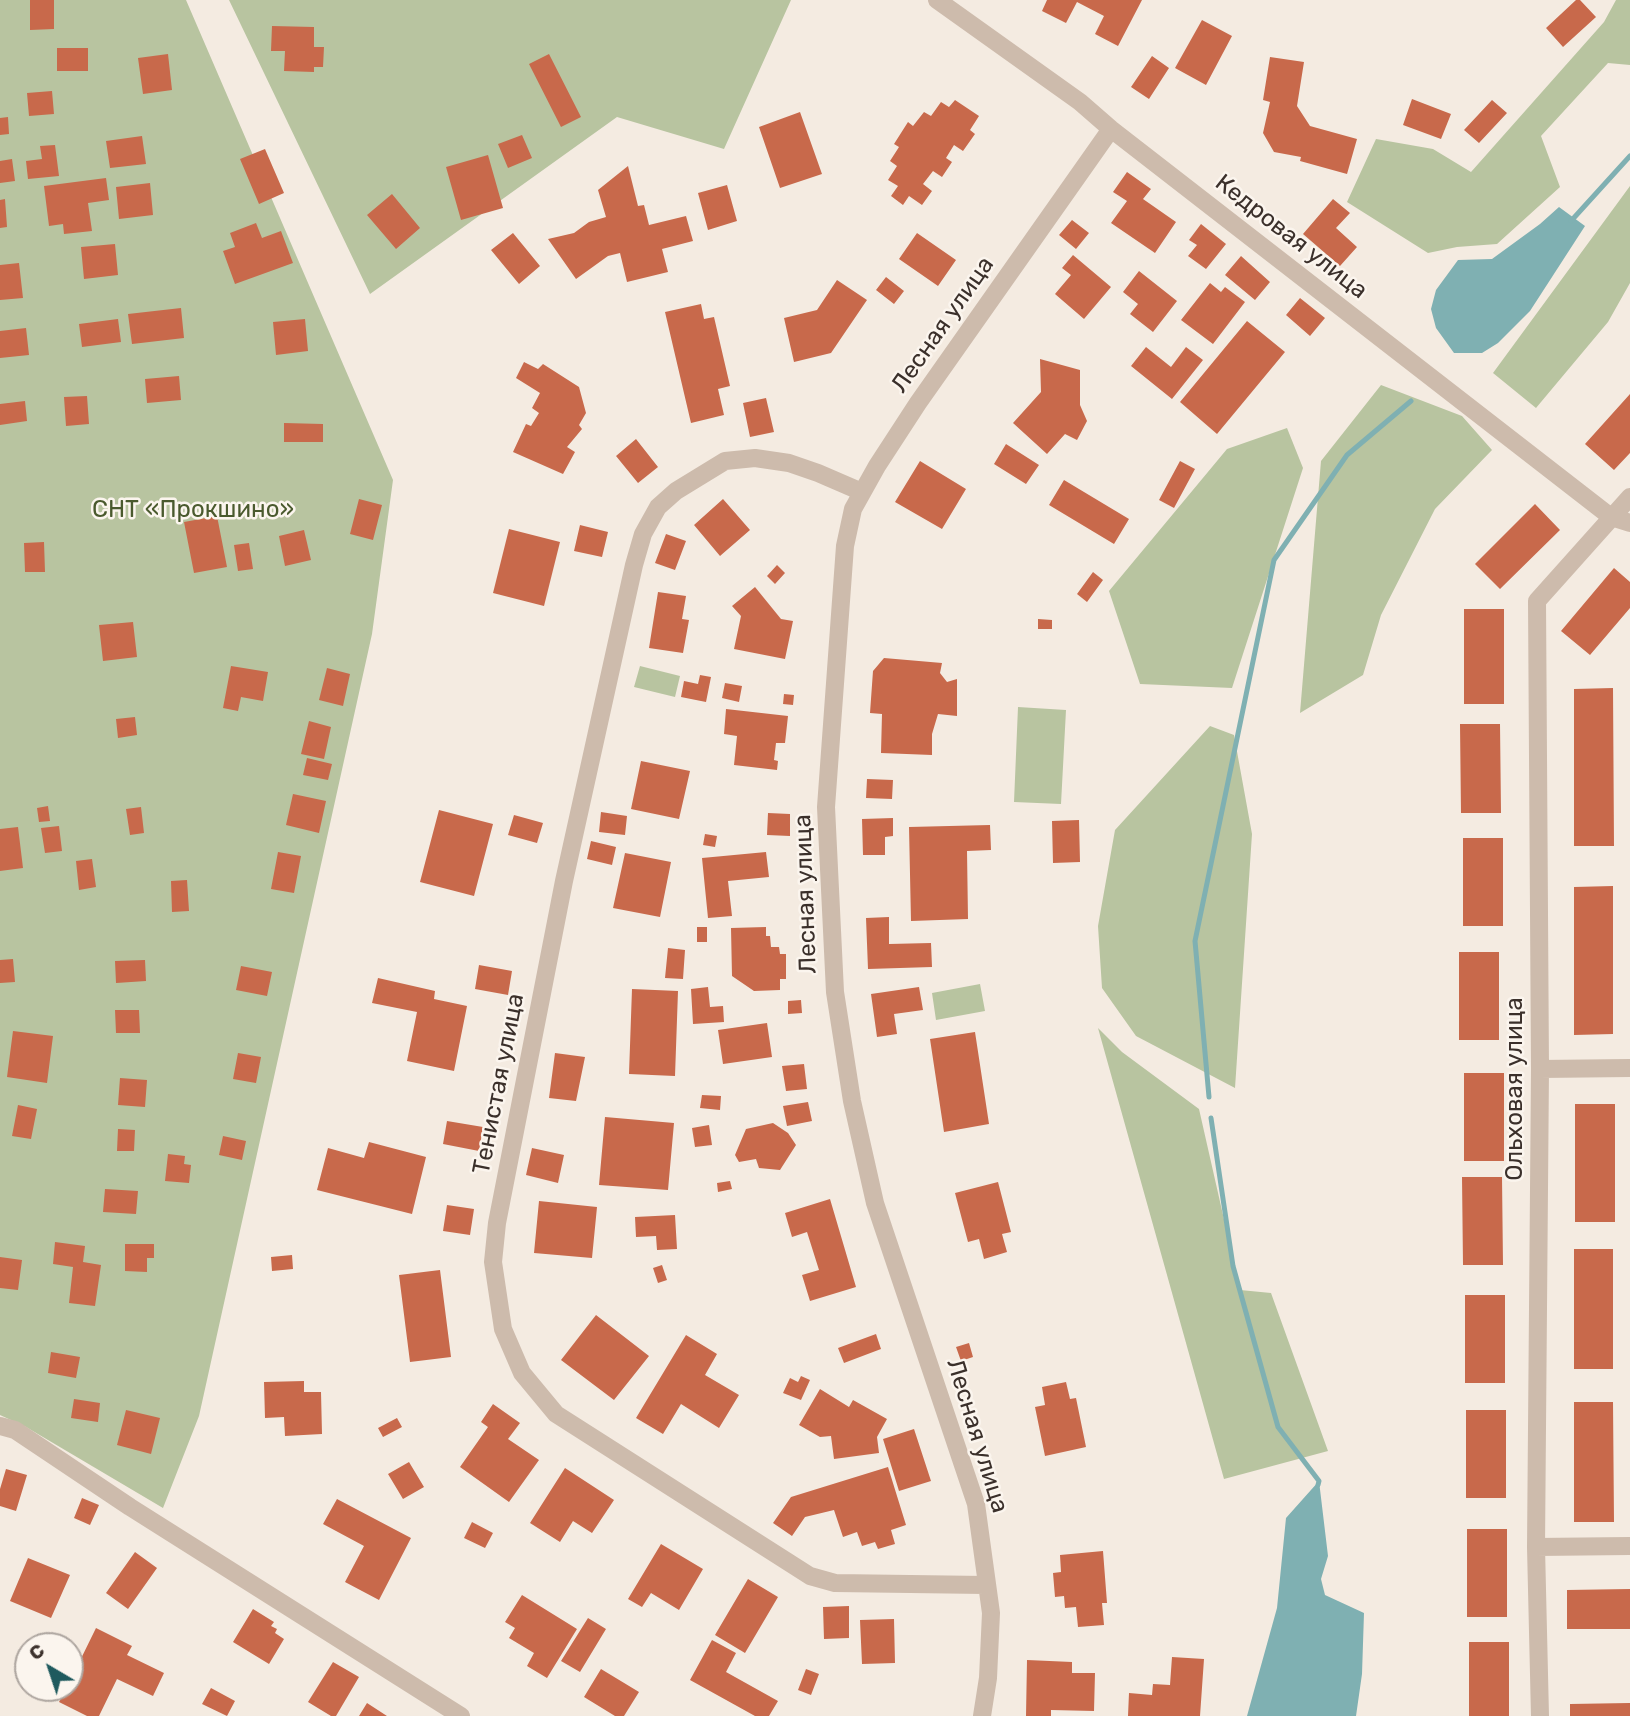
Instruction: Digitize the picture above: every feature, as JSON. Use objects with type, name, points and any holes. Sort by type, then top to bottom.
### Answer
[{"type":"street","name":"Кедровая улица","points":[[937,0],[1080,102],[1111,129],[1611,517]]},
{"type":"street","name":"Лесная улица","points":[[982,1716],[988,1678],[990,1613],[976,1504],[875,1203],[852,1101],[835,992],[826,807],[845,546],[853,509],[918,403],[1111,129]]},
{"type":"street","name":"Тенистая улица","points":[[862,492],[789,463],[755,458],[725,461],[676,491],[659,507],[643,534],[564,881],[497,1223],[493,1262],[503,1329],[522,1373],[556,1414],[810,1576],[835,1583],[985,1585]]},
{"type":"street","name":"Ольховая улица","points":[[1540,1716],[1536,1546],[1541,1069],[1537,601],[1630,497]]},
{"type":"street","points":[[1611,517],[1630,523]]},
{"type":"street","points":[[1541,1069],[1630,1068]]},
{"type":"street","points":[[0,1426],[15,1430],[130,1507],[461,1716]]},
{"type":"street","points":[[1536,1546],[1630,1546]]},
{"type":"green space","name":"СНТ «Прокшино»","points":[[0,0],[186,0],[393,480],[372,634],[199,1416],[163,1508],[26,1427],[0,1415]]},
{"type":"green space","points":[[229,0],[791,0],[724,149],[617,117],[370,294]]},
{"type":"green space","points":[[1616,0],[1630,0],[1630,65],[1608,63],[1541,136],[1560,187],[1497,244],[1457,247],[1428,253],[1347,202],[1376,139],[1433,149],[1471,172],[1604,22]]},
{"type":"green space","points":[[1630,186],[1630,283],[1608,322],[1536,408],[1493,373]]},
{"type":"green space","points":[[1381,385],[1462,416],[1492,450],[1435,509],[1381,615],[1363,675],[1300,713],[1321,461]]},
{"type":"green space","points":[[1287,428],[1303,468],[1232,688],[1140,684],[1109,591],[1227,449]]},
{"type":"green space","points":[[640,666],[680,676],[675,697],[634,687]]},
{"type":"green space","points":[[1018,707],[1066,710],[1061,804],[1014,802]]},
{"type":"green space","points":[[1210,726],[1234,735],[1252,834],[1235,1088],[1136,1036],[1102,988],[1098,926],[1115,830]]},
{"type":"green space","points":[[980,984],[985,1011],[936,1020],[932,993]]},
{"type":"green space","points":[[1098,1028],[1122,1052],[1199,1109],[1240,1290],[1271,1293],[1328,1451],[1224,1479]]},
{"type":"water","points":[[1559,207],[1585,226],[1530,311],[1498,343],[1482,353],[1454,353],[1436,328],[1431,309],[1436,290],[1458,260],[1492,259]]},
{"type":"water","points":[[1319,1481],[1328,1556],[1321,1579],[1325,1595],[1364,1613],[1362,1674],[1356,1716],[1247,1716],[1277,1608],[1286,1518]]},
{"type":"building","points":[[30,0],[54,0],[54,29],[30,30]]},
{"type":"building","points":[[1047,0],[1142,0],[1118,46],[1095,34],[1104,16],[1077,2],[1066,23],[1042,11]]},
{"type":"building","points":[[1576,0],[1580,0],[1596,17],[1563,47],[1546,28]]},
{"type":"building","points":[[1202,20],[1232,36],[1206,85],[1175,68]]},
{"type":"building","points":[[272,26],[314,27],[314,47],[324,47],[323,67],[314,67],[314,72],[284,71],[285,51],[271,51]]},
{"type":"building","points":[[57,48],[88,48],[88,71],[57,71]]},
{"type":"building","points":[[168,54],[172,90],[143,94],[138,58]]},
{"type":"building","points":[[549,54],[581,117],[561,127],[529,64]]},
{"type":"building","points":[[1152,56],[1169,68],[1149,99],[1131,87]]},
{"type":"building","points":[[1270,57],[1304,62],[1297,106],[1310,126],[1357,139],[1347,174],[1300,161],[1301,157],[1274,152],[1263,133],[1270,102],[1263,100]]},
{"type":"building","points":[[52,91],[54,114],[29,116],[27,93]]},
{"type":"building","points":[[1412,99],[1451,114],[1441,139],[1403,125]]},
{"type":"building","points":[[955,100],[979,116],[970,130],[975,134],[963,151],[954,145],[946,158],[952,162],[942,177],[933,171],[923,184],[932,191],[922,205],[909,196],[903,205],[891,196],[898,186],[888,180],[897,166],[890,161],[899,147],[894,144],[908,122],[913,126],[924,112],[931,116],[941,102],[949,107]]},
{"type":"building","points":[[1492,100],[1507,113],[1479,143],[1464,130]]},
{"type":"building","points":[[800,112],[822,174],[780,188],[759,127]]},
{"type":"building","points":[[8,117],[9,134],[0,135],[0,118]]},
{"type":"building","points":[[522,135],[532,158],[508,168],[498,144]]},
{"type":"building","points":[[142,136],[146,164],[110,168],[106,141]]},
{"type":"building","points":[[55,145],[59,176],[28,179],[26,161],[42,159],[40,146]]},
{"type":"building","points":[[265,149],[284,193],[259,204],[240,159]]},
{"type":"building","points":[[488,155],[503,208],[461,220],[446,167]]},
{"type":"building","points":[[12,159],[15,181],[0,183],[0,161]]},
{"type":"building","points":[[628,166],[638,206],[644,205],[649,225],[686,216],[693,241],[662,249],[668,272],[627,282],[620,253],[608,256],[576,279],[548,239],[574,233],[589,222],[606,217],[598,190]]},
{"type":"building","points":[[1127,172],[1151,189],[1143,199],[1176,222],[1155,253],[1111,223],[1127,201],[1113,192]]},
{"type":"building","points":[[106,178],[109,200],[88,203],[92,231],[64,234],[63,224],[49,226],[44,186]]},
{"type":"building","points":[[150,183],[153,215],[119,219],[116,187]]},
{"type":"building","points":[[727,185],[737,221],[708,230],[698,193]]},
{"type":"building","points":[[392,194],[420,228],[396,249],[367,215]]},
{"type":"building","points":[[5,199],[7,227],[0,228],[0,200]]},
{"type":"building","points":[[1333,199],[1350,213],[1336,228],[1357,247],[1340,266],[1303,234]]},
{"type":"building","points":[[1072,220],[1089,233],[1076,249],[1059,235]]},
{"type":"building","points":[[256,223],[262,238],[281,231],[293,263],[235,284],[223,251],[235,247],[230,233]]},
{"type":"building","points":[[1201,224],[1226,244],[1206,269],[1188,256],[1197,245],[1189,240]]},
{"type":"building","points":[[513,233],[540,266],[519,284],[491,250]]},
{"type":"building","points":[[917,233],[956,260],[938,286],[899,259]]},
{"type":"building","points":[[115,244],[118,275],[84,279],[81,247]]},
{"type":"building","points":[[1073,255],[1111,287],[1084,319],[1055,294],[1071,275],[1062,268]]},
{"type":"building","points":[[1241,256],[1270,282],[1255,300],[1225,275]]},
{"type":"building","points":[[19,263],[23,298],[0,300],[0,265]]},
{"type":"building","points":[[1139,271],[1177,301],[1153,332],[1130,314],[1138,304],[1123,292]]},
{"type":"building","points":[[886,277],[904,291],[894,304],[876,290]]},
{"type":"building","points":[[837,280],[867,300],[831,353],[794,362],[784,318],[817,310]]},
{"type":"building","points":[[1210,283],[1221,292],[1225,287],[1245,302],[1213,344],[1181,320]]},
{"type":"building","points":[[1300,298],[1325,318],[1310,336],[1286,315]]},
{"type":"building","points":[[701,304],[704,319],[714,317],[730,386],[718,389],[724,415],[691,423],[665,312]]},
{"type":"building","points":[[181,308],[184,338],[132,344],[128,314]]},
{"type":"building","points":[[118,319],[121,342],[82,347],[79,324]]},
{"type":"building","points":[[305,319],[308,351],[276,355],[273,322]]},
{"type":"building","points":[[1247,321],[1285,352],[1217,434],[1180,402]]},
{"type":"building","points":[[26,328],[29,355],[0,358],[0,331]]},
{"type":"building","points":[[1146,347],[1171,367],[1186,347],[1203,360],[1172,399],[1131,366]]},
{"type":"building","points":[[1040,359],[1080,370],[1080,405],[1087,421],[1077,440],[1065,434],[1047,454],[1013,423],[1041,392]]},
{"type":"building","points":[[524,362],[538,369],[543,364],[579,387],[586,413],[579,425],[582,429],[567,447],[575,452],[563,474],[513,452],[526,424],[531,426],[539,413],[532,408],[540,393],[516,378]]},
{"type":"building","points":[[179,376],[181,400],[147,403],[145,379]]},
{"type":"building","points":[[1630,394],[1630,453],[1614,470],[1585,444]]},
{"type":"building","points":[[87,396],[89,424],[66,426],[64,397]]},
{"type":"building","points":[[766,398],[774,432],[750,437],[743,403]]},
{"type":"building","points":[[25,401],[27,421],[0,425],[0,404]]},
{"type":"building","points":[[284,423],[323,424],[323,442],[284,442]]},
{"type":"building","points":[[636,439],[658,467],[638,483],[616,456]]},
{"type":"building","points":[[1006,444],[1039,465],[1026,484],[994,464]]},
{"type":"building","points":[[920,461],[966,489],[942,529],[895,502]]},
{"type":"building","points":[[1180,461],[1195,469],[1174,508],[1159,500]]},
{"type":"building","points":[[1064,480],[1129,519],[1114,544],[1049,505]]},
{"type":"building","points":[[359,499],[382,505],[373,540],[350,534]]},
{"type":"building","points":[[723,499],[750,530],[720,556],[694,525]]},
{"type":"building","points":[[1535,504],[1560,530],[1500,589],[1475,564]]},
{"type":"building","points":[[217,516],[227,567],[194,573],[184,522]]},
{"type":"building","points":[[580,525],[608,532],[602,557],[574,551]]},
{"type":"building","points":[[509,529],[560,542],[544,606],[493,593]]},
{"type":"building","points":[[304,530],[311,560],[285,566],[279,536]]},
{"type":"building","points":[[666,534],[686,541],[675,570],[655,563]]},
{"type":"building","points":[[44,542],[45,572],[25,572],[24,543]]},
{"type":"building","points":[[249,543],[253,569],[238,571],[234,545]]},
{"type":"building","points":[[777,565],[785,573],[775,584],[767,576]]},
{"type":"building","points":[[1614,568],[1630,582],[1630,608],[1590,655],[1561,631]]},
{"type":"building","points":[[1093,572],[1103,580],[1087,602],[1077,594]]},
{"type":"building","points":[[755,587],[781,619],[793,621],[785,659],[734,649],[741,616],[732,606]]},
{"type":"building","points":[[658,592],[686,596],[682,619],[689,620],[683,653],[649,648]]},
{"type":"building","points":[[1464,609],[1504,609],[1504,704],[1464,704]]},
{"type":"building","points":[[1038,619],[1052,620],[1052,629],[1038,629]]},
{"type":"building","points":[[133,622],[137,657],[103,661],[99,625]]},
{"type":"building","points":[[884,658],[942,663],[940,673],[947,682],[957,679],[957,716],[938,714],[932,734],[932,755],[881,753],[882,714],[870,713],[873,671]]},
{"type":"building","points":[[231,666],[268,672],[263,701],[241,697],[238,711],[223,708]]},
{"type":"building","points":[[327,668],[350,674],[343,706],[319,700]]},
{"type":"building","points":[[700,675],[711,677],[706,702],[681,697],[684,681],[698,684]]},
{"type":"building","points":[[725,683],[742,686],[739,702],[722,698]]},
{"type":"building","points":[[1613,688],[1614,846],[1574,846],[1574,689]]},
{"type":"building","points":[[784,694],[794,695],[793,705],[783,704]]},
{"type":"building","points":[[726,709],[788,716],[785,743],[776,743],[774,760],[778,761],[777,770],[734,765],[737,736],[724,734]]},
{"type":"building","points":[[135,717],[137,735],[118,738],[116,719]]},
{"type":"building","points":[[309,721],[331,727],[324,759],[301,754]]},
{"type":"building","points":[[1460,724],[1500,724],[1501,813],[1461,813]]},
{"type":"building","points":[[307,758],[332,764],[328,780],[303,775]]},
{"type":"building","points":[[641,761],[690,771],[679,819],[631,809]]},
{"type":"building","points":[[867,779],[893,780],[892,799],[866,798]]},
{"type":"building","points":[[293,794],[326,801],[319,833],[286,825]]},
{"type":"building","points":[[48,806],[50,821],[39,822],[37,808]]},
{"type":"building","points":[[141,807],[144,833],[130,835],[126,809]]},
{"type":"building","points":[[439,810],[493,824],[474,896],[420,882]]},
{"type":"building","points":[[601,812],[627,816],[625,835],[599,832]]},
{"type":"building","points":[[768,813],[790,814],[790,836],[767,835]]},
{"type":"building","points":[[514,815],[543,823],[537,843],[508,835]]},
{"type":"building","points":[[893,818],[893,836],[885,837],[885,855],[863,855],[862,819]]},
{"type":"building","points":[[1079,820],[1080,862],[1053,863],[1052,821]]},
{"type":"building","points":[[990,825],[991,850],[967,851],[968,919],[911,921],[909,827]]},
{"type":"building","points":[[59,826],[62,851],[45,853],[41,828]]},
{"type":"building","points":[[18,827],[23,868],[0,871],[0,829]]},
{"type":"building","points":[[705,834],[717,836],[715,847],[703,845]]},
{"type":"building","points":[[1463,838],[1503,838],[1503,926],[1463,926]]},
{"type":"building","points":[[591,841],[616,847],[612,865],[587,859]]},
{"type":"building","points":[[278,852],[301,856],[294,893],[271,889]]},
{"type":"building","points":[[766,852],[769,877],[728,881],[732,916],[708,918],[702,858]]},
{"type":"building","points":[[625,853],[671,862],[660,917],[613,908]]},
{"type":"building","points":[[92,859],[96,887],[79,890],[76,861]]},
{"type":"building","points":[[187,880],[189,911],[172,912],[171,881]]},
{"type":"building","points":[[1613,886],[1613,1034],[1574,1035],[1574,887]]},
{"type":"building","points":[[889,917],[889,944],[931,943],[932,967],[868,969],[866,918]]},
{"type":"building","points":[[697,927],[707,927],[707,942],[697,942]]},
{"type":"building","points":[[766,927],[766,936],[770,936],[771,947],[779,947],[780,954],[786,954],[786,979],[780,979],[780,990],[754,991],[732,976],[731,928]]},
{"type":"building","points":[[668,948],[685,950],[683,979],[665,978]]},
{"type":"building","points":[[1459,952],[1499,952],[1499,1040],[1459,1040]]},
{"type":"building","points":[[13,959],[15,982],[0,983],[0,960]]},
{"type":"building","points":[[145,960],[146,981],[116,983],[115,961]]},
{"type":"building","points":[[479,965],[512,971],[508,995],[475,989]]},
{"type":"building","points":[[241,966],[272,972],[267,996],[236,990]]},
{"type":"building","points":[[378,978],[435,991],[434,999],[467,1006],[454,1071],[407,1061],[417,1012],[372,1003]]},
{"type":"building","points":[[708,987],[710,1007],[723,1006],[724,1022],[693,1024],[691,989]]},
{"type":"building","points":[[919,987],[923,1010],[894,1014],[897,1034],[877,1037],[871,994]]},
{"type":"building","points":[[632,989],[678,991],[675,1076],[629,1074]]},
{"type":"building","points":[[801,1000],[802,1013],[788,1014],[788,1001]]},
{"type":"building","points":[[115,1010],[139,1010],[140,1033],[116,1033]]},
{"type":"building","points":[[767,1023],[772,1057],[723,1064],[718,1030]]},
{"type":"building","points":[[13,1031],[53,1036],[47,1083],[7,1077]]},
{"type":"building","points":[[975,1032],[989,1124],[944,1132],[930,1039]]},
{"type":"building","points":[[238,1053],[261,1057],[256,1083],[233,1079]]},
{"type":"building","points":[[555,1053],[585,1057],[576,1101],[549,1098]]},
{"type":"building","points":[[804,1064],[807,1089],[786,1091],[782,1066]]},
{"type":"building","points":[[1464,1073],[1504,1073],[1504,1161],[1464,1161]]},
{"type":"building","points":[[120,1078],[147,1080],[145,1107],[118,1105]]},
{"type":"building","points":[[702,1095],[721,1096],[720,1110],[700,1108]]},
{"type":"building","points":[[808,1102],[812,1121],[787,1126],[783,1106]]},
{"type":"building","points":[[1575,1104],[1615,1104],[1615,1222],[1575,1222]]},
{"type":"building","points":[[18,1105],[37,1109],[31,1139],[12,1136]]},
{"type":"building","points":[[605,1117],[674,1123],[668,1190],[599,1185]]},
{"type":"building","points":[[447,1121],[483,1127],[479,1151],[443,1144]]},
{"type":"building","points":[[773,1123],[788,1133],[796,1145],[780,1170],[759,1168],[756,1159],[739,1162],[735,1155],[746,1129]]},
{"type":"building","points":[[709,1125],[712,1145],[695,1147],[692,1128]]},
{"type":"building","points":[[118,1129],[135,1130],[134,1151],[117,1151]]},
{"type":"building","points":[[223,1136],[246,1141],[242,1160],[219,1155]]},
{"type":"building","points":[[369,1142],[426,1157],[412,1214],[317,1190],[328,1148],[364,1158]]},
{"type":"building","points":[[532,1148],[564,1155],[558,1183],[526,1175]]},
{"type":"building","points":[[168,1154],[185,1156],[184,1164],[191,1165],[189,1183],[165,1181]]},
{"type":"building","points":[[1462,1177],[1502,1177],[1503,1265],[1463,1265]]},
{"type":"building","points":[[730,1181],[732,1189],[718,1192],[717,1183]]},
{"type":"building","points":[[998,1182],[1011,1232],[1002,1234],[1007,1252],[984,1259],[979,1239],[968,1242],[955,1193]]},
{"type":"building","points":[[105,1189],[138,1191],[136,1214],[103,1212]]},
{"type":"building","points":[[830,1199],[856,1287],[810,1301],[802,1275],[819,1270],[807,1232],[792,1237],[785,1213]]},
{"type":"building","points":[[539,1201],[597,1207],[592,1258],[534,1253]]},
{"type":"building","points":[[447,1205],[474,1209],[470,1235],[443,1231]]},
{"type":"building","points":[[675,1215],[677,1249],[657,1250],[656,1236],[636,1237],[635,1217]]},
{"type":"building","points":[[55,1242],[85,1246],[83,1262],[101,1265],[95,1306],[69,1303],[73,1267],[53,1264]]},
{"type":"building","points":[[125,1244],[154,1244],[154,1258],[147,1258],[147,1272],[125,1271]]},
{"type":"building","points":[[1574,1249],[1613,1249],[1613,1369],[1574,1369]]},
{"type":"building","points":[[292,1255],[293,1269],[272,1271],[271,1257]]},
{"type":"building","points":[[0,1257],[22,1260],[18,1290],[0,1288]]},
{"type":"building","points":[[662,1265],[667,1280],[658,1283],[653,1268]]},
{"type":"building","points":[[440,1270],[451,1357],[410,1362],[399,1275]]},
{"type":"building","points":[[1465,1295],[1505,1295],[1505,1383],[1465,1383]]},
{"type":"building","points":[[596,1315],[649,1356],[614,1400],[561,1360]]},
{"type":"building","points":[[876,1334],[881,1349],[844,1363],[838,1348]]},
{"type":"building","points":[[686,1335],[717,1354],[705,1375],[739,1395],[719,1428],[681,1404],[663,1434],[636,1418]]},
{"type":"building","points":[[969,1343],[973,1357],[961,1361],[956,1347]]},
{"type":"building","points":[[51,1352],[80,1357],[76,1378],[48,1373]]},
{"type":"building","points":[[801,1376],[810,1380],[801,1400],[783,1393],[790,1378],[798,1382]]},
{"type":"building","points":[[304,1381],[304,1392],[321,1392],[322,1434],[285,1436],[284,1417],[265,1418],[264,1382]]},
{"type":"building","points":[[1066,1382],[1070,1399],[1076,1398],[1086,1447],[1045,1456],[1035,1407],[1045,1405],[1042,1387]]},
{"type":"building","points":[[820,1389],[849,1407],[853,1400],[887,1419],[877,1437],[879,1453],[834,1459],[831,1436],[820,1437],[799,1425]]},
{"type":"building","points":[[74,1399],[100,1403],[98,1422],[71,1418]]},
{"type":"building","points":[[1574,1402],[1613,1402],[1614,1522],[1574,1522]]},
{"type":"building","points":[[493,1404],[520,1423],[508,1439],[539,1460],[509,1502],[460,1467],[488,1427],[481,1422]]},
{"type":"building","points":[[126,1410],[160,1418],[151,1454],[117,1445]]},
{"type":"building","points":[[1466,1410],[1506,1410],[1506,1498],[1466,1498]]},
{"type":"building","points":[[397,1418],[402,1427],[383,1437],[378,1428]]},
{"type":"building","points":[[914,1429],[931,1481],[899,1491],[883,1439]]},
{"type":"building","points":[[409,1462],[424,1487],[403,1499],[388,1474]]},
{"type":"building","points":[[888,1467],[906,1525],[891,1530],[895,1544],[878,1549],[875,1542],[862,1546],[857,1532],[843,1537],[834,1510],[805,1517],[792,1536],[773,1523],[791,1497]]},
{"type":"building","points":[[565,1468],[614,1500],[592,1533],[573,1521],[560,1542],[530,1523]]},
{"type":"building","points":[[6,1469],[27,1475],[16,1511],[0,1506],[0,1489]]},
{"type":"building","points":[[82,1498],[99,1505],[90,1525],[74,1518]]},
{"type":"building","points":[[337,1499],[411,1538],[379,1600],[345,1582],[364,1546],[323,1524]]},
{"type":"building","points":[[472,1522],[493,1533],[485,1548],[464,1538]]},
{"type":"building","points":[[1467,1529],[1507,1529],[1507,1617],[1467,1617]]},
{"type":"building","points":[[661,1544],[703,1569],[679,1610],[651,1593],[642,1607],[628,1599]]},
{"type":"building","points":[[1103,1551],[1107,1603],[1102,1603],[1104,1625],[1078,1627],[1076,1607],[1065,1608],[1064,1596],[1055,1597],[1053,1573],[1061,1572],[1060,1555]]},
{"type":"building","points":[[135,1552],[157,1568],[128,1609],[106,1593]]},
{"type":"building","points":[[28,1558],[70,1575],[51,1618],[10,1601]]},
{"type":"building","points":[[748,1579],[778,1597],[745,1653],[715,1635]]},
{"type":"building","points":[[1630,1589],[1630,1629],[1567,1629],[1567,1590]]},
{"type":"building","points":[[522,1595],[577,1629],[547,1678],[527,1666],[534,1653],[509,1638],[515,1628],[505,1622]]},
{"type":"building","points":[[849,1606],[849,1638],[824,1639],[823,1607]]},
{"type":"building","points":[[253,1609],[274,1622],[271,1626],[277,1629],[275,1633],[284,1639],[269,1664],[233,1642]]},
{"type":"building","points":[[588,1618],[606,1629],[580,1672],[561,1661]]},
{"type":"building","points":[[894,1619],[895,1663],[862,1664],[860,1620]]},
{"type":"building","points":[[96,1628],[132,1646],[127,1655],[164,1673],[153,1696],[117,1679],[99,1716],[87,1716],[59,1702],[84,1702],[84,1652]]},
{"type":"building","points":[[712,1640],[736,1653],[726,1672],[778,1701],[769,1716],[755,1716],[690,1680]]},
{"type":"building","points":[[1469,1642],[1509,1642],[1509,1716],[1469,1716]]},
{"type":"building","points":[[1172,1657],[1204,1659],[1200,1716],[1128,1716],[1129,1693],[1152,1695],[1153,1684],[1170,1685]]},
{"type":"building","points":[[1027,1660],[1072,1662],[1072,1673],[1095,1673],[1094,1711],[1051,1710],[1051,1716],[1026,1716]]},
{"type":"building","points":[[333,1662],[359,1677],[336,1716],[331,1716],[308,1702]]},
{"type":"building","points":[[601,1669],[639,1692],[624,1716],[615,1716],[584,1697]]},
{"type":"building","points":[[806,1669],[819,1674],[811,1695],[798,1690]]},
{"type":"building","points":[[211,1688],[235,1701],[227,1716],[202,1704]]},
{"type":"building","points":[[367,1703],[387,1716],[359,1716]]},
{"type":"building","points":[[1630,1703],[1630,1716],[1570,1716],[1570,1704]]},
{"type":"waterway","points":[[1571,221],[1630,156]]},
{"type":"waterway","points":[[1209,1097],[1195,941],[1274,560],[1347,455],[1411,401]]},
{"type":"waterway","points":[[1211,1118],[1233,1266],[1278,1427],[1319,1481],[1318,1485]]}]
